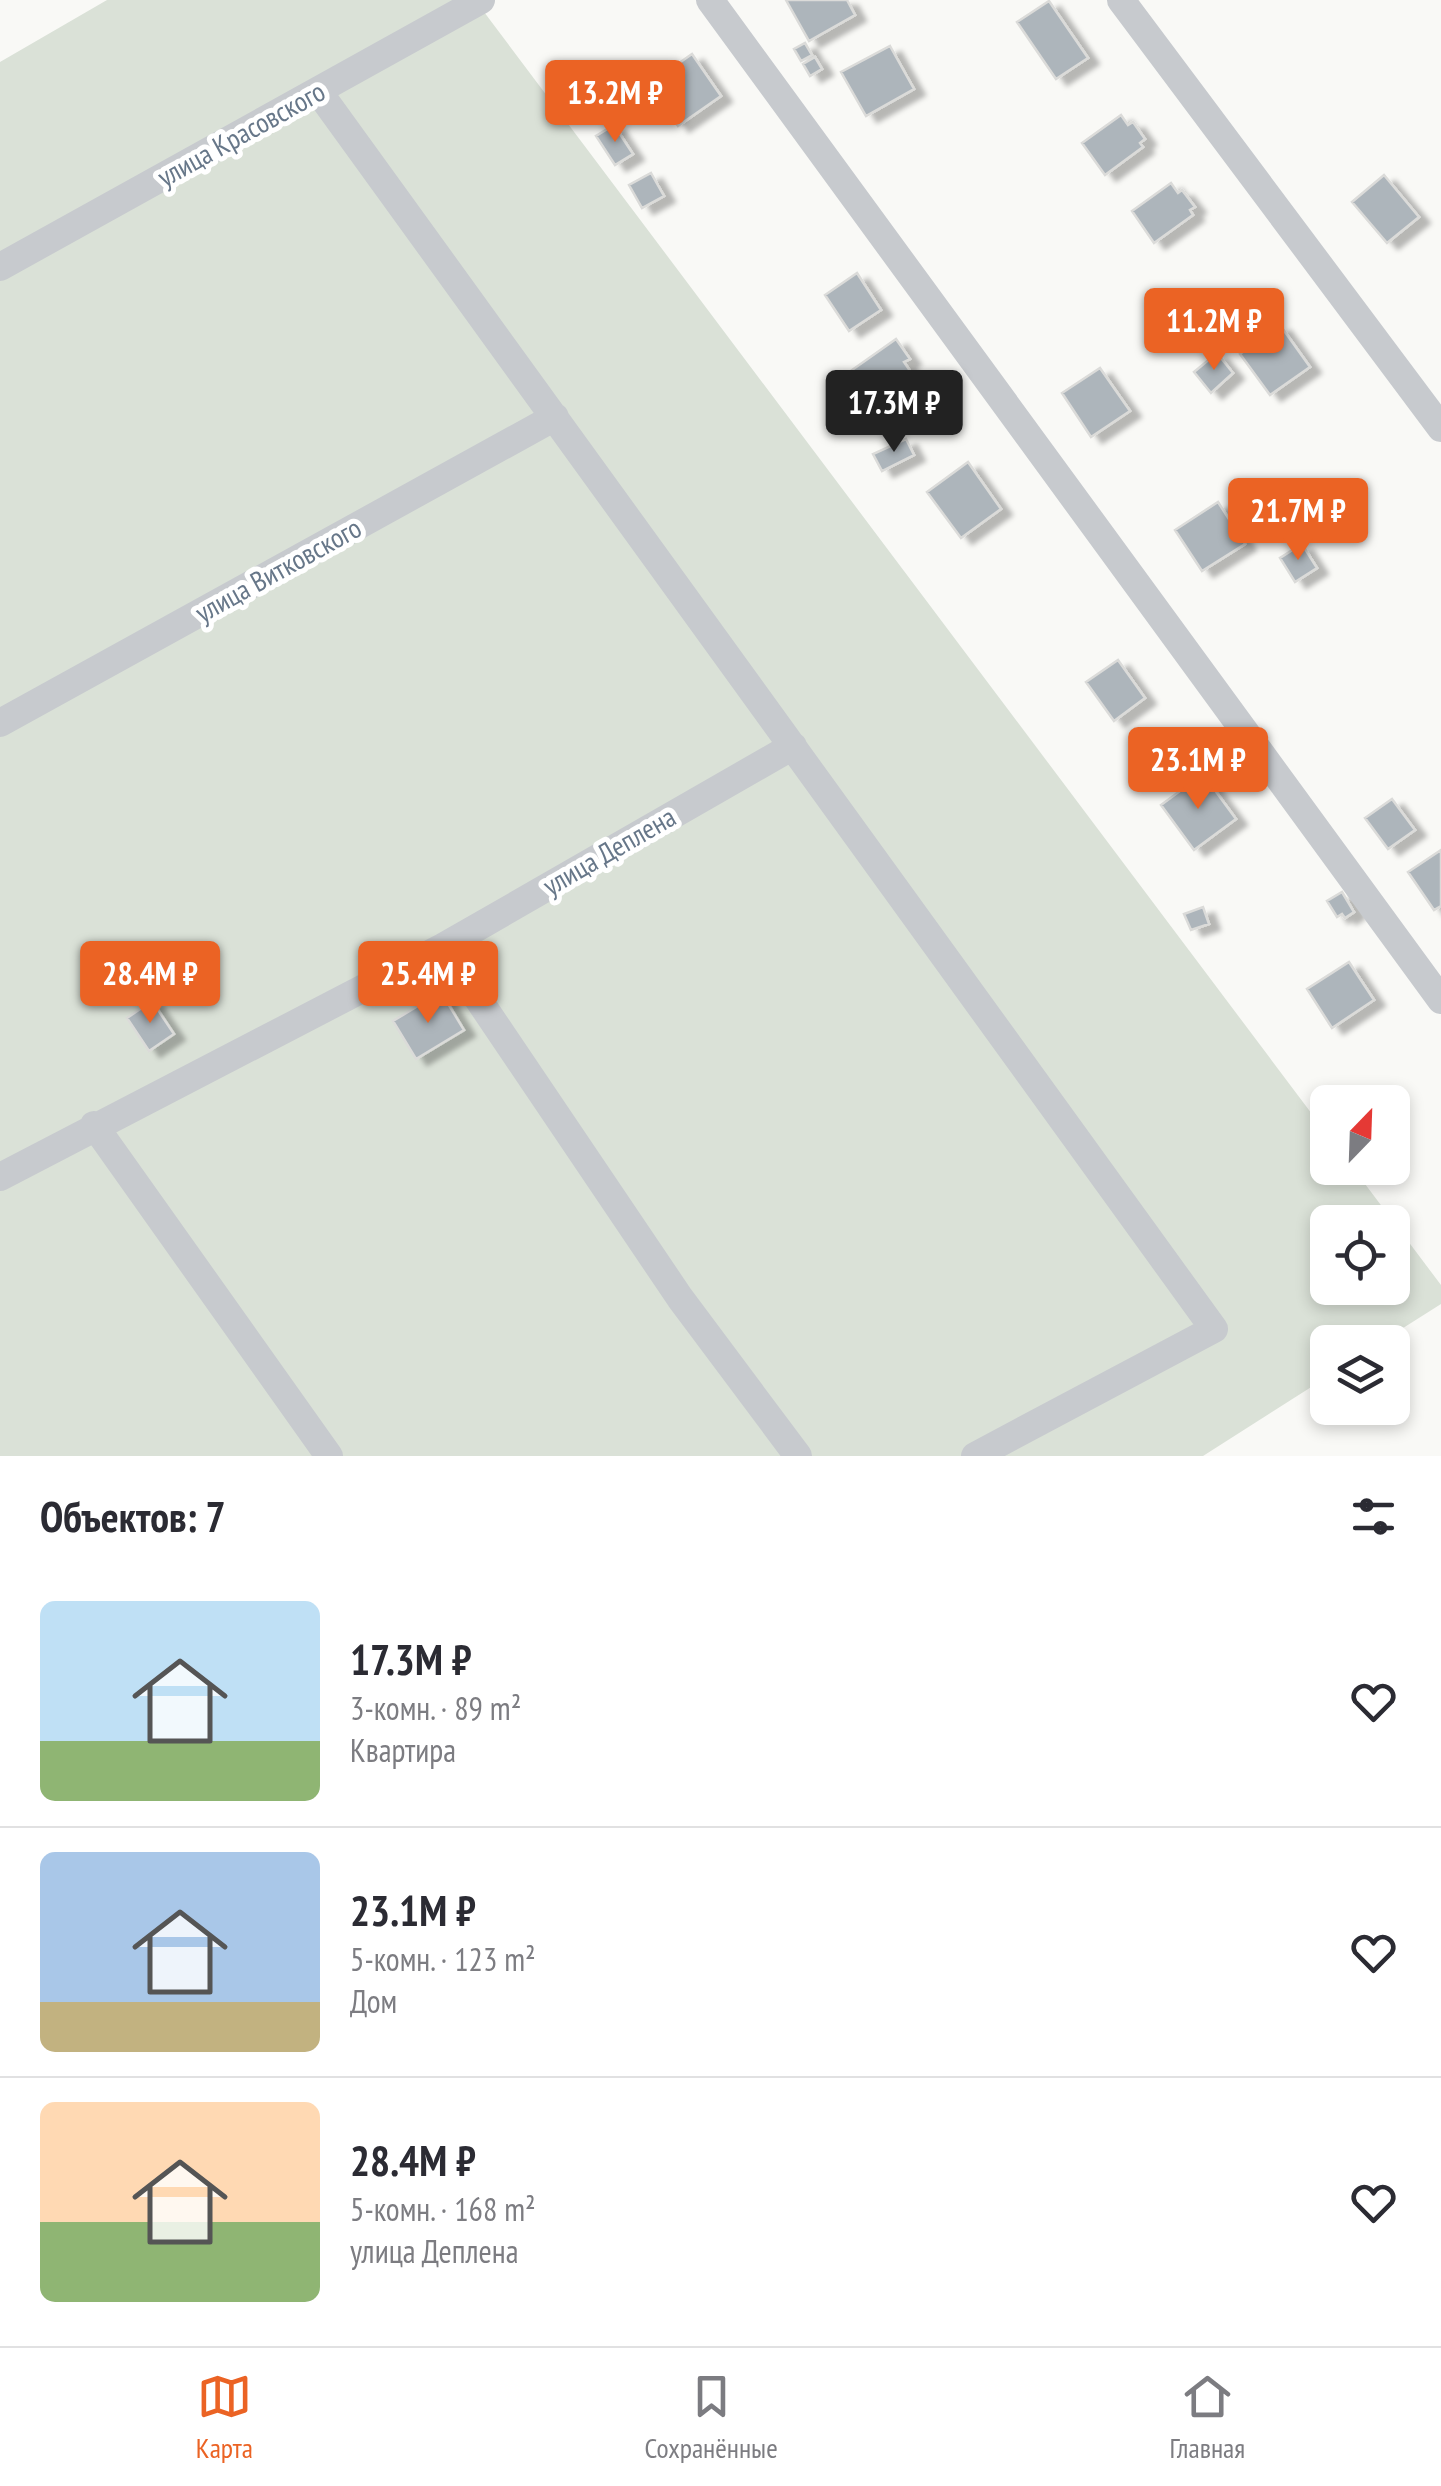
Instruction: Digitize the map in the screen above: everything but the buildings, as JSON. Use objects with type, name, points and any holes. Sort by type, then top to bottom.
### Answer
[{"type":"street","name":"улица Красовского","points":[[0,267],[481,0]]},
{"type":"street","points":[[710,0],[1441,1000]]},
{"type":"street","points":[[1121,0],[1441,428]]},
{"type":"street","points":[[318,91],[1214,1328],[974,1456]]},
{"type":"street","name":"улица Витковского","points":[[0,723],[556,418]]},
{"type":"street","name":"улица Деплена","points":[[0,1177],[443,946],[792,746]]},
{"type":"street","points":[[443,946],[680,1298],[798,1456]]},
{"type":"street","points":[[94,1126],[329,1456]]},
{"type":"shaded area","points":[[107,0],[475,0],[1310,1111],[1310,1185],[1366,1185],[1381,1205],[1310,1205],[1310,1305],[1410,1305],[1410,1244],[1441,1285],[1441,1304],[1408,1325],[1310,1325],[1310,1388],[1203,1456],[0,1456],[0,62]]}]
